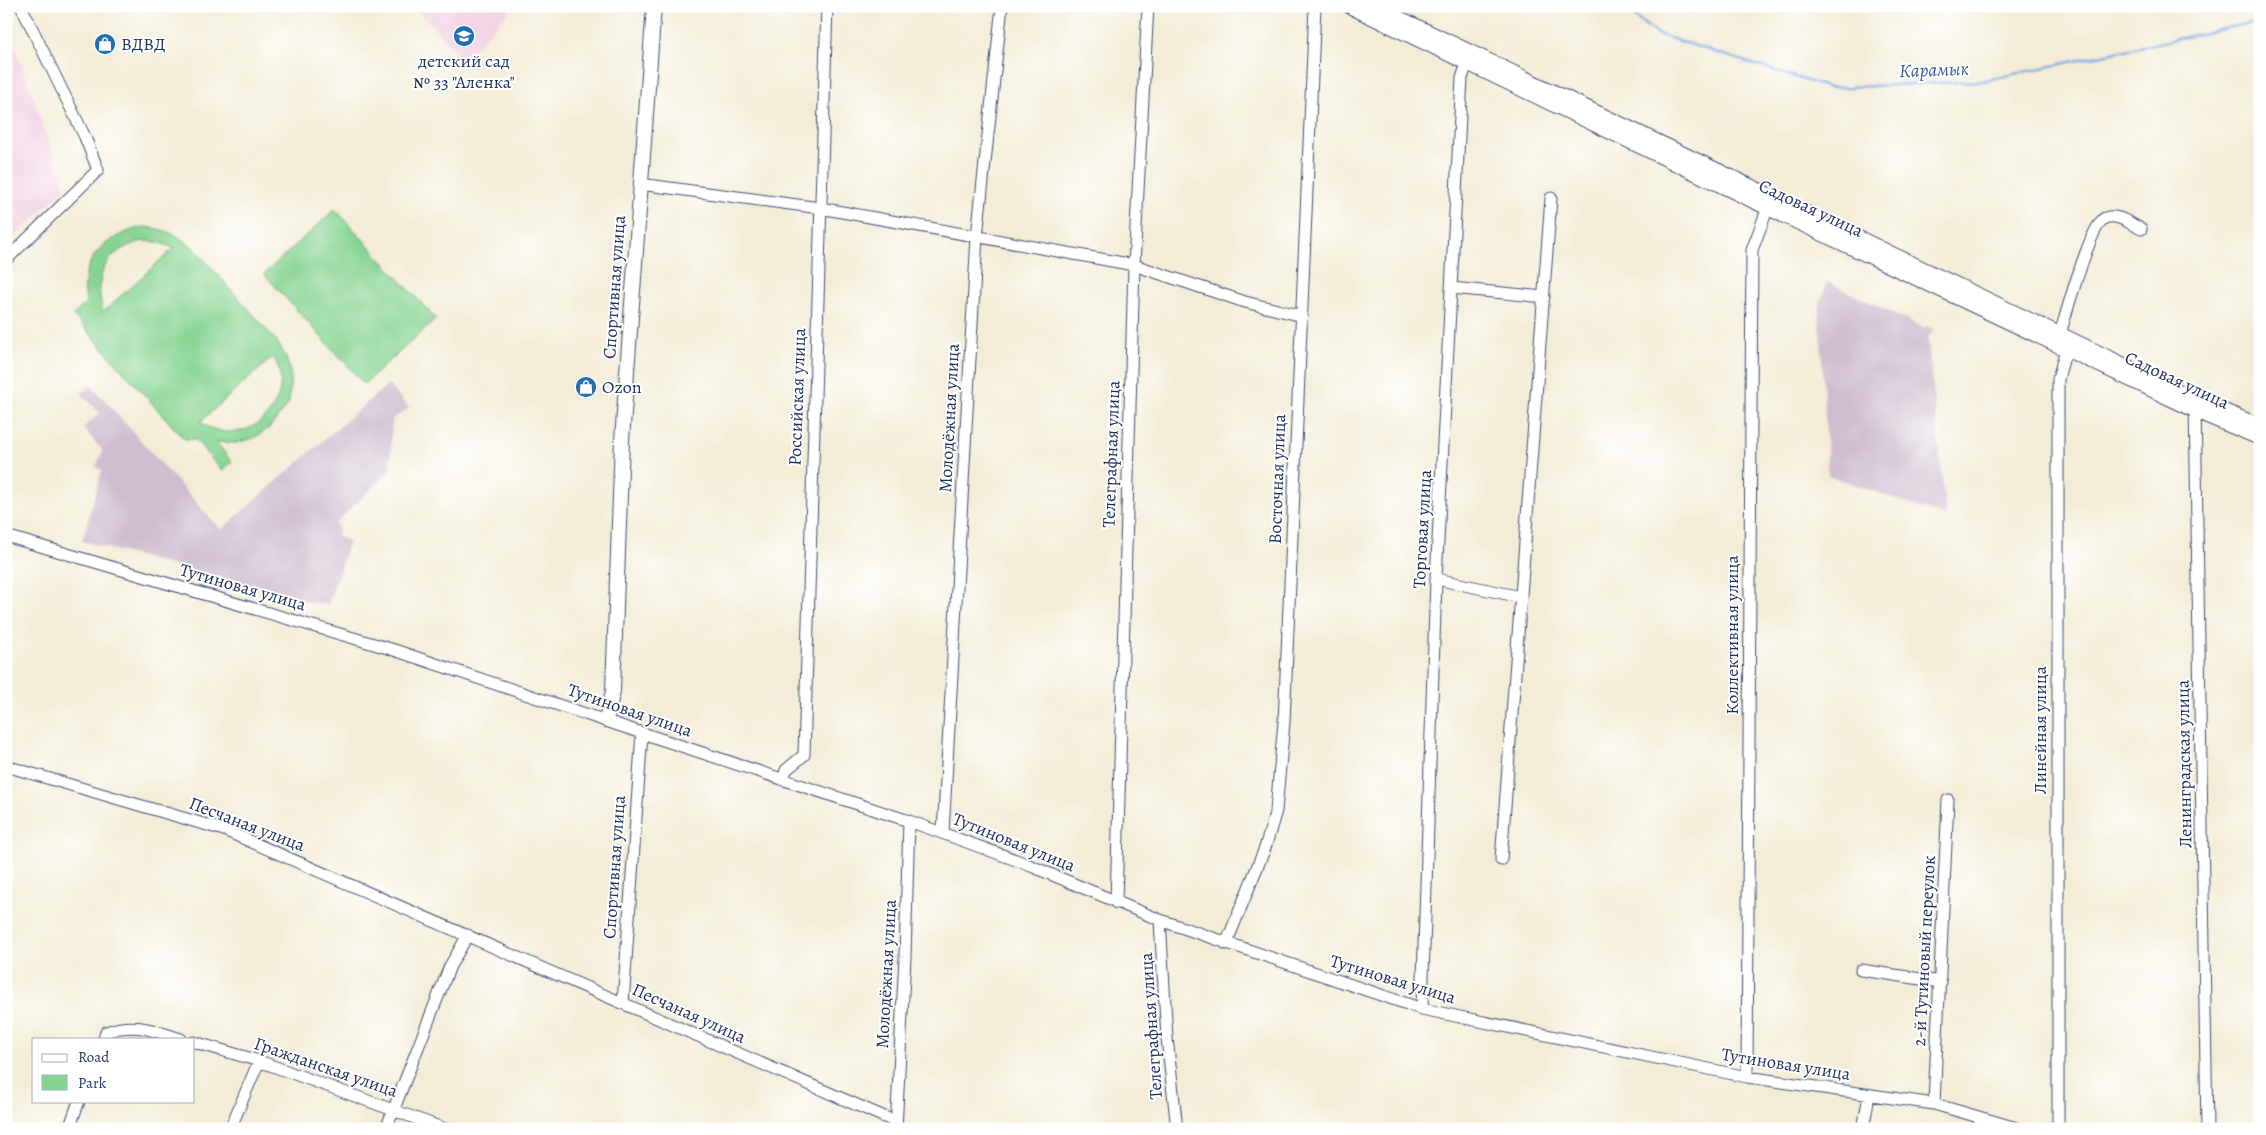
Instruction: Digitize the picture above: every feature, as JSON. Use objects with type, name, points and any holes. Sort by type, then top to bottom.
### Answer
[{"type":"street","points":[[6,260],[98,170],[85,136],[21,6]]},
{"type":"street","name":"Спортивная улица","points":[[606,720],[613,691],[622,440],[654,6]]},
{"type":"street","name":"Российская улица","points":[[783,780],[786,770],[804,754],[827,6]]},
{"type":"street","name":"Молодёжная улица","points":[[943,833],[977,236],[1002,6]]},
{"type":"street","name":"Телеграфная улица","points":[[1116,903],[1134,265],[1148,6]]},
{"type":"street","name":"Восточная улица","points":[[1226,944],[1265,848],[1276,811],[1284,722],[1315,6]]},
{"type":"street","name":"Садовая улица","points":[[1349,6],[1470,58],[1769,202],[2066,349],[2195,405],[2260,426]]},
{"type":"street","name":"Садовая улица","points":[[1374,6],[1470,58]]},
{"type":"street","name":"Торговая улица","points":[[1422,1009],[1436,579],[1462,78],[1470,58]]},
{"type":"street","points":[[640,184],[820,208],[1134,265],[1245,302],[1302,316]]},
{"type":"street","points":[[1501,860],[1551,198]]},
{"type":"street","name":"Садовая улица","points":[[1769,202],[2060,334],[2260,438]]},
{"type":"street","name":"Коллективная улица","points":[[1747,1077],[1752,250],[1769,202]]},
{"type":"street","points":[[2066,349],[2060,334],[2089,244],[2100,222],[2105,218],[2114,217],[2141,229]]},
{"type":"street","points":[[1451,288],[1544,297]]},
{"type":"street","name":"Линейная улица","points":[[2058,1129],[2058,379],[2066,349]]},
{"type":"street","name":"Ленинградская улица","points":[[2195,405],[2207,1129]]},
{"type":"street","name":"Тутиновая улица","points":[[6,536],[391,649],[910,821],[1024,864],[1160,920],[1422,1009],[1747,1077],[1934,1104],[2020,1129]]},
{"type":"street","points":[[1436,579],[1521,597]]},
{"type":"street","name":"Спортивная улица","points":[[623,1003],[642,733]]},
{"type":"street","name":"Песчаная улица","points":[[6,766],[224,830],[623,1003],[896,1126]]},
{"type":"street","name":"2-й Тутиновый переулок","points":[[1934,1104],[1948,800]]},
{"type":"street","name":"Молодёжная улица","points":[[896,1126],[910,821]]},
{"type":"street","name":"Телеграфная улица","points":[[1160,920],[1167,1038],[1177,1129]]},
{"type":"street","points":[[386,1129],[450,966],[468,935]]},
{"type":"street","points":[[1861,970],[1941,982]]},
{"type":"street","points":[[104,1038],[106,1032],[118,1027],[135,1026],[177,1038]]},
{"type":"street","name":"Гражданская улица","points":[[195,1042],[259,1061],[444,1129]]},
{"type":"street","points":[[230,1129],[259,1061]]},
{"type":"street","points":[[1862,1129],[1869,1095]]},
{"type":"street","points":[[69,1129],[79,1102]]},
{"type":"shaded area","name":"детский сад № 33 \"Аленка\"","points":[[414,6],[509,6],[509,12],[464,60]]},
{"type":"shaded area","points":[[6,22],[65,189],[6,244]]},
{"type":"shaded area","points":[[1827,282],[1924,328],[1926,326],[1933,329],[1928,340],[1946,517],[1828,475],[1819,306]]},
{"type":"shaded area","points":[[388,384],[409,408],[392,419],[390,470],[335,524],[338,527],[337,536],[349,541],[328,605],[309,602],[82,541],[102,470],[96,467],[103,451],[83,428],[100,413],[81,393],[91,385],[221,530]]},
{"type":"green space","points":[[335,209],[436,319],[364,384],[264,274]]},
{"type":"green space","points":[[142,227],[164,230],[176,235],[194,248],[276,340],[286,357],[291,375],[289,403],[270,427],[254,438],[236,443],[216,442],[232,462],[222,471],[195,439],[184,439],[73,315],[86,303],[86,275],[96,253],[105,244],[128,231]],"holes":[[[143,241],[158,242],[174,248],[103,312],[100,287],[101,276],[105,266],[119,251]],[[273,357],[279,372],[280,387],[276,401],[269,413],[258,423],[244,430],[230,432],[212,428],[202,423],[201,421]]]},
{"type":"waterway","name":"Карамык","points":[[1621,6],[1657,34],[1830,88],[1982,81],[2260,21]]},
{"type":"place","name":"детский сад № 33 \"Аленка\"","points":[[464,36]]},
{"type":"place","name":"ВДВД","points":[[105,44]]},
{"type":"place","name":"Ozon","points":[[586,387]]}]
